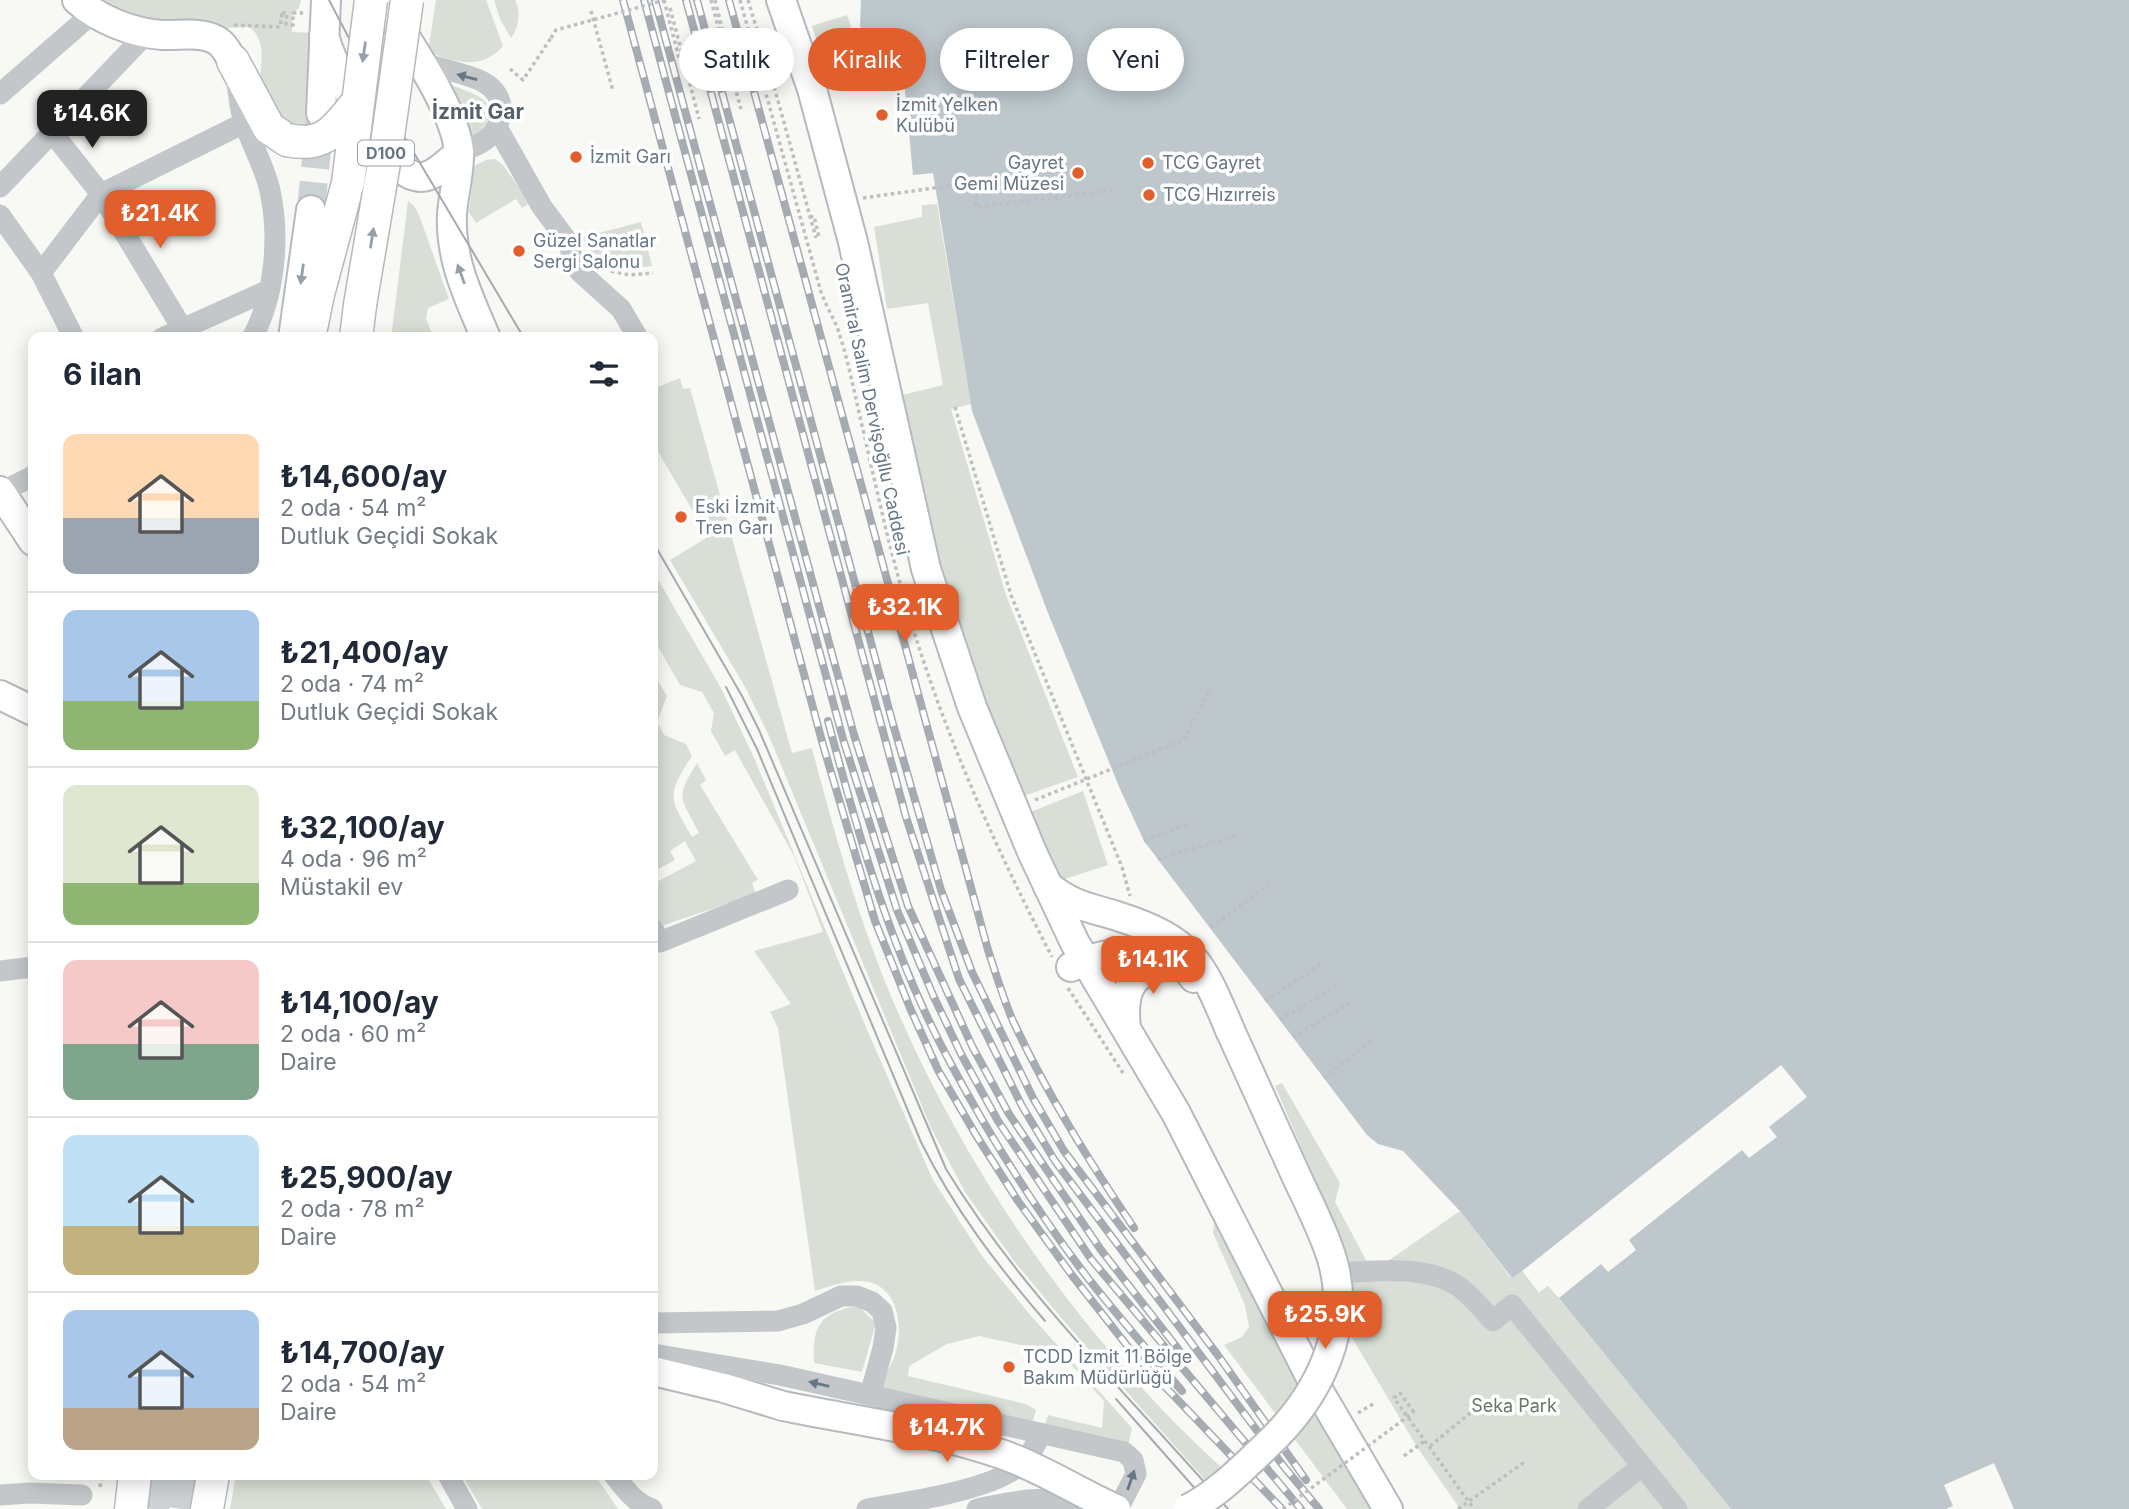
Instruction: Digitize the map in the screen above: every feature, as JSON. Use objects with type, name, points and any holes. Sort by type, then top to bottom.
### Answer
[{"type":"highway","name":"D100","points":[[354,332],[337,299],[356,104],[371,0]]},
{"type":"highway","name":"D100","points":[[328,332],[386,151],[407,0]]},
{"type":"highway","points":[[233,61],[262,117],[278,136],[287,140],[306,143],[328,135],[356,104]]},
{"type":"highway","points":[[313,332],[337,299]]},
{"type":"highway","points":[[131,1509],[134,1480]]},
{"type":"highway","points":[[207,1509],[211,1480]]},
{"type":"main road","points":[[321,113],[326,0]]},
{"type":"main road","points":[[382,0],[451,121],[459,153],[452,214],[453,247],[458,270],[484,332]]},
{"type":"main road","name":"Oramiral Salim Dervişoğllu Caddesi","points":[[762,0],[794,94],[842,267],[920,614],[968,747],[1016,856],[1073,955]]},
{"type":"main road","name":"Oramiral Salim Dervişoğllu Caddesi","points":[[781,0],[812,89],[853,242],[926,569],[972,707],[1013,809],[1048,886],[1093,1008],[1154,1106],[1226,1213]]},
{"type":"main road","points":[[85,6],[147,33],[207,36],[222,45],[233,61]]},
{"type":"main road","points":[[324,36],[340,77],[396,164],[405,173],[416,178],[425,177],[459,153]]},
{"type":"main road","points":[[294,332],[311,210]]},
{"type":"main road","points":[[0,492],[28,534]]},
{"type":"main road","points":[[0,695],[28,709]]},
{"type":"main road","points":[[1048,886],[1072,903],[1132,914],[1175,941],[1204,972],[1325,1241],[1337,1286],[1336,1327],[1320,1377],[1308,1400],[1259,1452],[1188,1509]]},
{"type":"main road","points":[[1073,955],[1103,929],[1132,914]]},
{"type":"main road","points":[[1073,955],[1102,956],[1145,952],[1179,963],[1191,973],[1230,1030]]},
{"type":"main road","points":[[1073,955],[1126,1028],[1187,1133],[1310,1376],[1388,1509]]},
{"type":"main road","points":[[1126,1028],[1124,1007],[1133,981],[1146,970],[1179,963]]},
{"type":"main road","points":[[658,1372],[783,1406]]},
{"type":"main road","points":[[658,1388],[783,1406],[907,1430],[992,1451],[1028,1465],[1117,1509]]},
{"type":"street","points":[[1,92],[85,6]]},
{"type":"street","points":[[0,187],[147,33]]},
{"type":"street","points":[[233,61],[244,122],[265,174],[272,206],[274,238],[268,290],[253,332]]},
{"type":"street","points":[[419,62],[474,78],[490,86],[500,97],[501,120],[497,127],[485,140],[459,153]]},
{"type":"street","points":[[41,273],[102,194],[244,122]]},
{"type":"street","points":[[497,127],[542,207],[569,243],[573,261],[580,272],[621,309],[634,332]]},
{"type":"street","points":[[51,131],[102,194],[182,328]]},
{"type":"street","points":[[0,215],[41,273],[71,332]]},
{"type":"street","points":[[174,332],[268,290]]},
{"type":"street","points":[[0,492],[28,479]]},
{"type":"street","points":[[658,938],[660,942],[788,890]]},
{"type":"street","points":[[0,971],[28,968]]},
{"type":"street","points":[[1350,1272],[1411,1272],[1446,1280],[1470,1296],[1493,1321],[1512,1305],[1677,1509]]},
{"type":"street","points":[[658,1323],[778,1321],[803,1314],[841,1296],[856,1296],[872,1302],[882,1311],[886,1328],[870,1395]]},
{"type":"street","points":[[658,1355],[780,1375],[1124,1452],[1133,1460],[1136,1474],[1117,1509]]},
{"type":"street","points":[[866,1509],[977,1486],[1004,1476],[1027,1457],[1037,1444],[1040,1434]]},
{"type":"street","points":[[1588,1509],[1642,1466]]},
{"type":"street","points":[[451,1480],[467,1509]]},
{"type":"street","points":[[616,1480],[632,1509]]},
{"type":"street","points":[[617,1480],[630,1496],[652,1509]]},
{"type":"street","points":[[0,1495],[82,1493]]},
{"type":"street","points":[[977,1509],[1032,1499],[1072,1508]]},
{"type":"path","points":[[510,69],[523,80],[556,30],[665,0],[679,58]]},
{"type":"path","points":[[713,0],[741,109]]},
{"type":"path","points":[[740,0],[748,28]]},
{"type":"path","points":[[748,0],[757,28]]},
{"type":"path","points":[[670,8],[679,42]]},
{"type":"path","points":[[591,11],[613,91]]},
{"type":"path","points":[[232,27],[234,24],[280,27],[282,13],[287,13],[286,24],[293,25],[293,13]]},
{"type":"path","points":[[691,91],[699,119]]},
{"type":"path","points":[[775,91],[818,237]]},
{"type":"path","points":[[842,200],[988,181]]},
{"type":"path","points":[[962,184],[970,186],[974,191],[976,207],[1111,190],[1112,194]]},
{"type":"path","points":[[956,407],[1011,594],[1122,867],[1132,914]]},
{"type":"path","points":[[1024,805],[1183,740],[1211,689]]},
{"type":"path","points":[[1144,841],[1189,823]]},
{"type":"path","points":[[1158,859],[1236,836]]},
{"type":"path","points":[[1211,928],[1268,884]]},
{"type":"path","points":[[1265,1001],[1324,962]]},
{"type":"path","points":[[1280,1020],[1340,983]]},
{"type":"path","points":[[1293,1037],[1351,1003]]},
{"type":"path","points":[[1324,1078],[1374,1038]]},
{"type":"path","points":[[1283,1509],[1414,1412],[1400,1393],[1394,1398],[1426,1440],[1474,1509]]},
{"type":"path","points":[[1430,1446],[1481,1404]]},
{"type":"path","points":[[1404,1456],[1426,1440]]},
{"type":"path","points":[[1458,1509],[1526,1461]]},
{"type":"green space","points":[[92,0],[301,0],[299,8],[293,13],[292,32],[316,33],[310,124],[296,131],[288,130],[267,102],[260,85],[262,51],[257,35],[250,27],[201,29],[152,24]]},
{"type":"green space","points":[[436,0],[486,0],[503,46],[495,54],[477,62],[448,59],[428,52]]},
{"type":"green space","points":[[494,0],[515,0],[517,4],[517,25],[511,38],[500,19]]},
{"type":"green space","points":[[847,15],[852,28],[813,28]]},
{"type":"green space","points":[[450,85],[481,98],[490,110],[483,128],[472,139],[465,114]]},
{"type":"green space","points":[[495,159],[503,165],[530,203],[522,208],[516,199],[476,223],[469,212],[474,166]]},
{"type":"green space","points":[[408,201],[419,215],[449,299],[428,308],[426,318],[431,332],[392,332]]},
{"type":"green space","points":[[937,204],[971,404],[951,409],[1006,595],[1078,777],[1021,797],[996,734],[936,558],[898,396],[943,385],[928,303],[887,309],[874,227],[922,217],[922,205]]},
{"type":"green space","points":[[641,222],[652,266],[630,267],[611,262],[576,239]]},
{"type":"green space","points":[[680,378],[683,389],[690,388],[792,753],[812,748],[862,919],[901,1019],[931,1081],[999,1202],[1081,1316],[1172,1420],[1222,1468],[1206,1481],[1014,1261],[965,1192],[931,1128],[769,736],[745,687],[670,560],[708,537],[658,452],[658,387]]},
{"type":"green space","points":[[658,580],[721,688],[755,760],[933,1180],[982,1256],[1031,1316],[1132,1428],[1128,1446],[1044,1428],[1048,1415],[1102,1428],[1104,1401],[1062,1354],[979,1336],[947,1344],[909,1366],[908,1376],[1026,1404],[1036,1410],[1031,1426],[882,1391],[898,1341],[898,1320],[892,1300],[879,1286],[862,1281],[842,1283],[815,1291],[778,1028],[770,1012],[791,1004],[754,951],[823,932],[795,858],[735,750],[725,756],[711,731],[714,713],[702,692],[680,685],[658,647]]},
{"type":"green space","points":[[658,681],[667,696],[658,719]]},
{"type":"green space","points":[[658,724],[664,735],[686,744],[692,756],[678,780],[674,796],[675,804],[692,837],[699,833],[685,805],[683,792],[697,763],[706,780],[700,785],[758,880],[752,883],[756,894],[661,926],[658,920],[658,881],[696,861],[685,841],[670,851],[675,860],[658,869]]},
{"type":"green space","points":[[1083,791],[1108,865],[1062,880],[1056,875],[1028,813]]},
{"type":"green space","name":"Seka Park","points":[[1282,1083],[1340,1183],[1335,1202],[1366,1260],[1382,1265],[1460,1211],[1511,1278],[1522,1271],[1548,1285],[1731,1509],[1460,1509],[1417,1447],[1348,1331],[1350,1272],[1343,1246],[1275,1086]]},
{"type":"green space","points":[[1215,1219],[1372,1509],[1347,1509],[1224,1345],[1242,1337],[1249,1327],[1245,1305],[1213,1233]]},
{"type":"green space","points":[[858,1306],[876,1323],[862,1372],[814,1363],[815,1339],[821,1322],[836,1312]]},
{"type":"green space","points":[[235,1480],[429,1480],[446,1509],[230,1509]]},
{"type":"green space","points":[[465,1480],[598,1480],[618,1509],[482,1509]]},
{"type":"shaded area","points":[[861,0],[2129,0],[2129,1509],[1731,1509],[1549,1286],[1539,1293],[1522,1271],[1512,1278],[1460,1211],[1403,1151],[1378,1144],[1367,1135],[1144,841],[1120,789],[1048,613],[972,411],[933,173],[913,175],[905,91],[926,91],[926,28],[860,27]]},
{"type":"pier","points":[[1781,1065],[1807,1097],[1769,1127],[1777,1137],[1749,1158],[1742,1150],[1629,1240],[1636,1250],[1608,1272],[1601,1264],[1559,1298],[1548,1286],[1539,1293],[1522,1271]]},
{"type":"pier","points":[[1994,1463],[2014,1509],[1946,1509],[1953,1506],[1944,1485]]},
{"type":"tunnel","points":[[311,210],[320,119]]},
{"type":"tunnel","points":[[153,1509],[157,1480]]},
{"type":"tunnel","points":[[182,1509],[186,1480]]},
{"type":"tram line","points":[[329,0],[373,84],[520,332]]},
{"type":"tram line","points":[[658,551],[759,730],[946,1169],[976,1215],[1044,1303],[1228,1509]]},
{"type":"tram line","points":[[726,687],[757,749],[921,1142],[977,1236],[1045,1321]]},
{"type":"tram line","points":[[1116,1399],[1213,1509]]},
{"type":"railway","points":[[623,0],[823,745],[875,921],[910,1008],[938,1070],[976,1135],[1018,1201],[1071,1274],[1132,1352],[1282,1509]]},
{"type":"railway","points":[[644,0],[843,739],[897,910],[933,995],[961,1054],[998,1121],[1091,1259],[1301,1509]]},
{"type":"railway","points":[[655,0],[854,735],[908,906],[972,1046],[1009,1114],[1101,1250],[1179,1350]]},
{"type":"railway","points":[[686,0],[906,817],[959,979],[1022,1106],[1055,1161],[1285,1468],[1319,1509]]},
{"type":"railway","points":[[697,0],[893,724],[941,890],[972,972],[1033,1098],[1064,1151],[1217,1354],[1306,1480]]},
{"type":"railway","points":[[729,0],[988,950],[1013,1021],[1040,1075],[1134,1228]]},
{"type":"railway","points":[[828,721],[879,897],[930,1024],[951,1064],[1012,1169],[1063,1245],[1182,1391]]},
{"type":"place","name":"İzmit Yelken Kulübü","points":[[882,115]]},
{"type":"place","name":"İzmit Garı","points":[[576,157]]},
{"type":"place","name":"TCG Gayret","points":[[1148,163]]},
{"type":"place","name":"Gayret Gemi Müzesi","points":[[1078,173]]},
{"type":"place","name":"TCG Hızırreis","points":[[1149,195]]},
{"type":"place","name":"Güzel Sanatlar Sergi Salonu","points":[[519,251]]},
{"type":"place","name":"Eski İzmit Tren Garı","points":[[681,517]]},
{"type":"place","name":"TCDD İzmit 11 Bölge Bakım Müdürlüğü","points":[[1009,1367]]},
{"type":"district","name":"İzmit Gar","points":[[478,112]]}]
